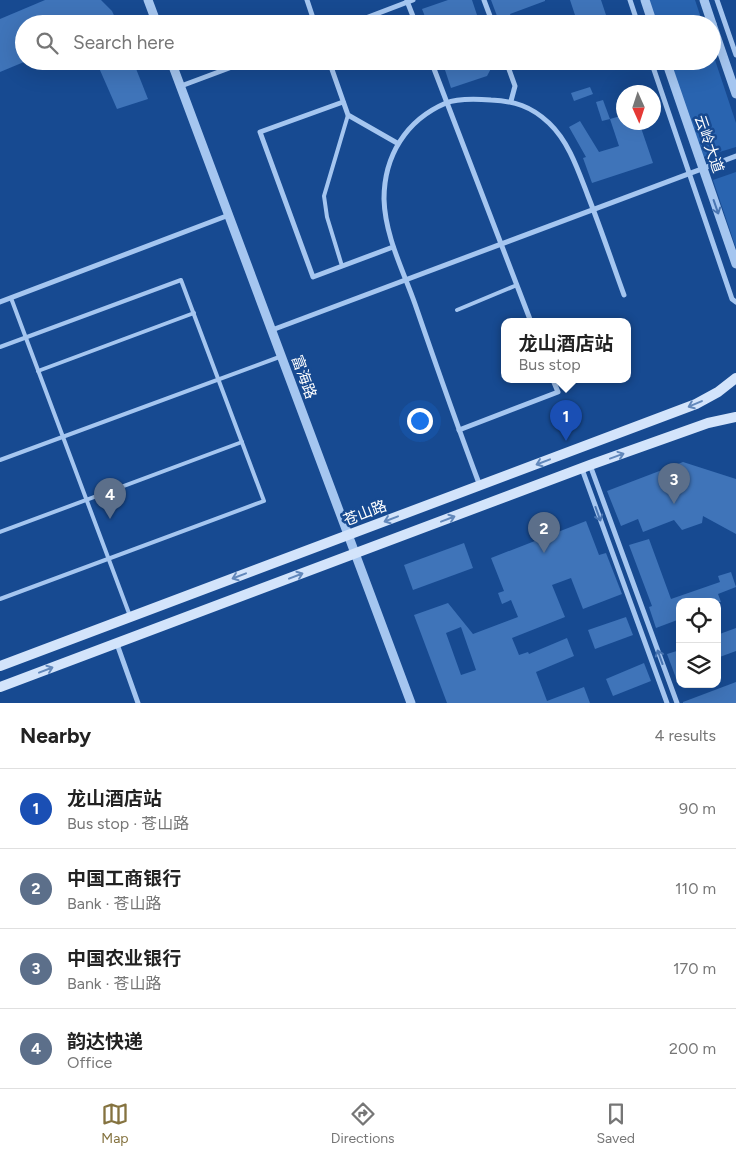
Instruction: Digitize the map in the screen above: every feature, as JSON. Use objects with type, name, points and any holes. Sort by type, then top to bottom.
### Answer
[{"type":"main road","name":"苍山路","points":[[0,666],[696,404],[718,392],[736,378]]},
{"type":"main road","points":[[0,688],[586,467],[708,423],[736,417]]},
{"type":"street","points":[[148,0],[154,15]]},
{"type":"street","points":[[307,0],[313,15]]},
{"type":"street","points":[[484,0],[490,15]]},
{"type":"street","points":[[630,0],[635,15]]},
{"type":"street","points":[[645,0],[650,15]]},
{"type":"street","points":[[704,0],[709,15]]},
{"type":"street","points":[[717,0],[736,55]]},
{"type":"street","points":[[373,15],[409,1],[413,15]]},
{"type":"street","points":[[721,50],[736,94]]},
{"type":"street","name":"富海路","points":[[175,70],[411,703]]},
{"type":"street","points":[[181,86],[224,70]]},
{"type":"street","points":[[332,70],[348,115],[397,143]]},
{"type":"street","points":[[434,70],[529,318]]},
{"type":"street","points":[[509,70],[515,86],[512,101]]},
{"type":"street","points":[[654,70],[732,299],[736,302]]},
{"type":"street","name":"云岭大道","points":[[669,70],[736,264]]},
{"type":"street","points":[[480,486],[393,246],[384,200],[385,180],[397,143],[418,120],[446,103],[475,99],[512,101],[532,110],[549,123],[565,143],[593,210],[624,295]]},
{"type":"street","points":[[343,102],[260,132],[313,277],[393,246]]},
{"type":"street","points":[[272,330],[736,156]]},
{"type":"street","points":[[0,302],[229,215]]},
{"type":"street","points":[[459,430],[558,392],[554,383]]},
{"type":"street","points":[[586,467],[667,703]]},
{"type":"street","points":[[586,467],[676,703]]},
{"type":"street","points":[[117,644],[138,703]]},
{"type":"lane","points":[[342,266],[327,217],[324,196],[348,115]]},
{"type":"lane","points":[[0,347],[181,280],[264,501],[0,599]]},
{"type":"lane","points":[[457,310],[517,286]]},
{"type":"lane","points":[[11,298],[131,617]]},
{"type":"lane","points":[[38,371],[194,313]]},
{"type":"lane","points":[[0,460],[282,356]]},
{"type":"lane","points":[[0,532],[242,442]]},
{"type":"shaded area","points":[[647,0],[695,0],[700,15],[652,15]]},
{"type":"shaded area","points":[[670,70],[718,70],[736,123],[736,147],[700,158]]},
{"type":"shaded area","points":[[736,172],[736,248],[713,180]]},
{"type":"building","points":[[45,0],[101,0],[114,15],[15,15],[15,66],[0,72],[0,19]]},
{"type":"building","points":[[448,0],[472,0],[477,15],[424,15],[422,9]]},
{"type":"building","points":[[491,0],[545,0],[510,15],[497,15]]},
{"type":"building","points":[[570,0],[601,0],[606,15],[575,15]]},
{"type":"building","points":[[100,70],[137,70],[148,99],[117,109]]},
{"type":"building","points":[[445,70],[490,70],[487,76],[451,88]]},
{"type":"building","points":[[590,87],[593,94],[574,101],[571,93]]},
{"type":"building","points":[[603,100],[610,119],[602,121],[596,102]]},
{"type":"building","points":[[616,117],[616,130],[642,130],[653,163],[592,183],[583,158],[586,157],[569,127],[580,121],[599,152],[619,146],[610,119]]},
{"type":"building","points":[[683,462],[736,479],[736,534],[703,516],[702,523],[682,530],[674,520],[643,532],[638,519],[621,526],[607,491]]},
{"type":"building","points":[[586,521],[599,555],[606,553],[622,594],[583,609],[571,578],[552,585],[565,617],[512,638],[519,655],[528,652],[529,654],[567,638],[574,656],[536,672],[547,701],[584,687],[590,703],[447,703],[414,615],[448,603],[473,634],[518,617],[511,600],[502,604],[498,593],[504,591],[491,558]],"holes":[[[461,627],[476,670],[461,675],[446,633]]]},
{"type":"building","points":[[649,539],[671,599],[720,582],[718,576],[731,572],[736,587],[718,594],[720,598],[676,598],[676,620],[656,628],[649,607],[652,606],[629,545]]},
{"type":"building","points":[[464,543],[473,568],[413,590],[404,565]]},
{"type":"building","points":[[626,617],[633,635],[595,649],[588,630]]},
{"type":"building","points":[[736,628],[736,651],[721,657],[721,634]]},
{"type":"building","points":[[676,651],[676,678],[667,654]]},
{"type":"building","points":[[644,663],[651,681],[613,696],[606,679]]},
{"type":"building","points":[[736,682],[736,703],[683,703],[683,702]]},
{"type":"place","name":"龙山酒店站","points":[[566,441]]},
{"type":"place","name":"中国农业银行","points":[[674,504]]},
{"type":"place","name":"韵达快递","points":[[110,519]]},
{"type":"place","name":"中国工商银行","points":[[544,553]]}]
